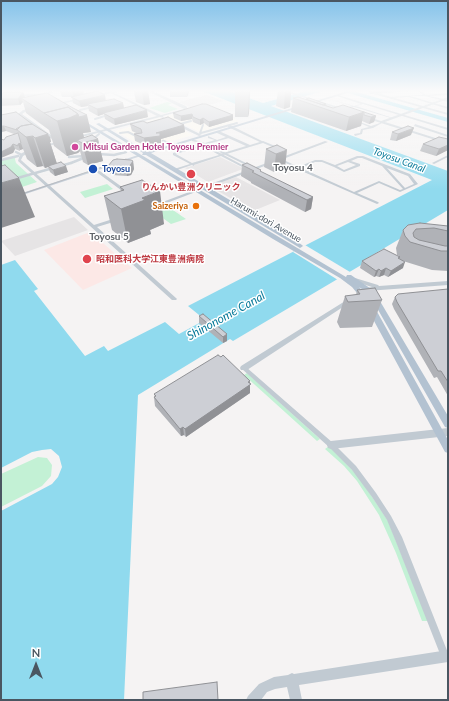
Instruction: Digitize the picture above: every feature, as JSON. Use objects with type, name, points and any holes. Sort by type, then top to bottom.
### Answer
[{"type":"main road","name":"Harumi-dori Avenue","points":[[90,124],[100,133],[217,204],[299,248]]},
{"type":"main road","name":"Harumi-dori Avenue","points":[[97,124],[226,200],[367,292],[444,433],[448,449]]},
{"type":"main road","points":[[192,139],[200,134],[242,124]]},
{"type":"main road","points":[[45,185],[96,170],[145,152],[231,127]]},
{"type":"main road","points":[[1,200],[138,155]]},
{"type":"main road","points":[[217,204],[226,200]]},
{"type":"main road","points":[[241,218],[250,215]]},
{"type":"main road","name":"Harumi-dori Avenue","points":[[344,276],[355,280],[367,292],[448,424]]},
{"type":"street","points":[[34,124],[59,142]]},
{"type":"street","points":[[132,124],[29,151],[23,153],[19,160],[45,185],[174,299]]},
{"type":"street","points":[[176,124],[200,134],[235,124]]},
{"type":"street","points":[[363,124],[372,127]]},
{"type":"street","points":[[355,135],[361,133],[362,130],[379,124]]},
{"type":"street","points":[[386,124],[447,142]]},
{"type":"street","points":[[387,124],[419,134],[438,126]]},
{"type":"street","points":[[406,129],[419,124]]},
{"type":"street","points":[[430,124],[448,129]]},
{"type":"street","points":[[200,134],[203,125]]},
{"type":"street","points":[[415,125],[448,136]]},
{"type":"street","points":[[231,127],[292,154]]},
{"type":"street","points":[[120,133],[128,132],[140,138]]},
{"type":"street","points":[[218,132],[249,146]]},
{"type":"street","points":[[88,143],[100,133]]},
{"type":"street","points":[[124,136],[132,134]]},
{"type":"street","points":[[209,137],[216,140]]},
{"type":"street","points":[[193,165],[174,154],[228,137]]},
{"type":"street","points":[[192,139],[251,166],[252,169]]},
{"type":"street","points":[[163,141],[168,143]]},
{"type":"street","points":[[175,170],[263,142]]},
{"type":"street","points":[[147,206],[326,142]]},
{"type":"street","points":[[204,144],[221,156],[252,169]]},
{"type":"street","points":[[1,160],[18,155],[16,152]]},
{"type":"street","points":[[93,155],[114,155],[126,152]]},
{"type":"street","points":[[8,181],[66,164],[84,153]]},
{"type":"street","points":[[69,156],[78,158],[74,158],[69,156]]},
{"type":"street","points":[[335,166],[360,156],[409,175],[416,184],[400,191],[379,182],[354,193]]},
{"type":"street","points":[[433,163],[448,156]]},
{"type":"street","points":[[70,162],[74,158]]},
{"type":"street","points":[[278,159],[377,203]]},
{"type":"street","points":[[298,168],[315,161],[322,161],[344,171],[359,165],[349,161]]},
{"type":"street","points":[[383,165],[405,189]]},
{"type":"street","points":[[96,170],[131,195]]},
{"type":"street","points":[[93,227],[124,215]]},
{"type":"street","points":[[355,280],[372,285],[394,287]]},
{"type":"street","points":[[252,700],[258,692],[266,686],[292,679],[447,656],[389,518],[365,482],[354,468],[331,445],[244,368],[367,292],[394,287],[448,283]]},
{"type":"street","points":[[367,292],[448,287]]},
{"type":"street","points":[[331,445],[444,433]]},
{"type":"street","points":[[292,679],[296,700]]},
{"type":"shaded area","points":[[140,124],[171,124],[193,135],[148,148],[115,131]]},
{"type":"shaded area","points":[[182,124],[230,124],[200,132]]},
{"type":"shaded area","points":[[220,157],[243,169],[208,182],[185,168]]},
{"type":"shaded area","points":[[236,177],[280,200],[253,211],[211,187],[212,185]]},
{"type":"shaded area","points":[[74,217],[88,230],[15,256],[1,241]]},
{"type":"shaded area","name":"昭和医科大学江東豊洲病院","points":[[90,232],[132,268],[83,290],[44,250]]},
{"type":"green space","points":[[16,156],[16,163],[37,182],[1,194],[1,160]]},
{"type":"green space","points":[[107,184],[113,189],[85,198],[80,192]]},
{"type":"green space","points":[[167,206],[186,219],[171,224],[153,211]]},
{"type":"green space","points":[[247,373],[320,439],[317,441],[244,375]]},
{"type":"green space","points":[[329,446],[359,477],[388,521],[428,621],[422,621],[396,553],[379,515],[357,481],[344,466],[325,449]]},
{"type":"green space","points":[[38,457],[47,458],[52,465],[51,476],[42,486],[1,507],[1,474]]},
{"type":"water","points":[[287,124],[319,124],[448,171],[448,210],[366,259],[368,261],[233,341],[230,339],[138,395],[124,700],[1,700],[1,511],[52,484],[58,477],[62,467],[59,456],[51,449],[32,452],[1,468],[1,265],[15,260],[38,289],[34,291],[85,356],[104,346],[108,351],[165,322],[179,334],[203,321],[204,319],[188,306],[432,180]]},
{"type":"pier","points":[[305,245],[350,272],[338,280],[293,252]]},
{"type":"building","points":[[1,124],[32,124],[21,126],[17,130],[1,126]]},
{"type":"building","points":[[32,124],[48,134],[35,138],[33,136],[26,137],[16,129],[21,126]]},
{"type":"building","points":[[130,124],[181,124],[184,125],[156,133],[160,133],[160,136],[144,138],[134,134],[142,133],[141,129]]},
{"type":"building","points":[[408,126],[414,128],[398,134],[392,132]]},
{"type":"building","points":[[18,133],[21,143],[18,144],[18,146],[13,144],[11,147],[1,152],[1,139],[4,140],[6,137]]},
{"type":"building","points":[[92,135],[98,139],[82,143],[77,140]]},
{"type":"building","points":[[439,137],[448,139],[448,145],[439,149],[423,144]]},
{"type":"building","points":[[277,145],[287,150],[276,154],[266,149]]},
{"type":"building","points":[[113,160],[133,161],[129,167],[126,168],[108,166]]},
{"type":"building","points":[[61,162],[66,166],[53,170],[48,166]]},
{"type":"building","points":[[247,163],[313,197],[307,200],[252,172],[254,171],[242,165]]},
{"type":"building","points":[[5,165],[19,178],[1,183],[1,166]]},
{"type":"building","points":[[142,180],[160,191],[142,198],[145,200],[121,209],[104,196],[124,190],[120,187]]},
{"type":"building","points":[[420,223],[448,226],[448,231],[434,228],[416,229],[413,233],[414,237],[419,240],[448,246],[448,251],[441,251],[410,242],[405,236],[403,230],[408,225]]},
{"type":"building","points":[[384,249],[400,257],[398,258],[405,262],[391,271],[386,268],[381,271],[379,269],[376,271],[362,261]]},
{"type":"building","points":[[375,288],[382,300],[348,302],[345,296],[360,294],[357,290]]},
{"type":"building","points":[[448,289],[448,382],[441,371],[438,371],[395,297],[398,294]]},
{"type":"building","points":[[203,314],[227,334],[223,337],[199,316]]},
{"type":"building","points":[[218,355],[221,357],[223,355],[250,381],[248,382],[251,384],[185,429],[183,427],[180,429],[154,397],[156,396],[154,394]]},
{"type":"building","points":[[217,682],[218,700],[143,700],[143,692]]},
{"type":"tram line","points":[[1,201],[126,159]]},
{"type":"place","name":"Mitsui Garden Hotel Toyosu Premier","points":[[75,147]]},
{"type":"place","name":"Toyosu","points":[[93,169]]},
{"type":"place","name":"りんかい豊洲クリニック","points":[[191,174]]},
{"type":"place","name":"Saizeriya","points":[[196,206]]},
{"type":"place","name":"昭和医科大学江東豊洲病院","points":[[87,259]]},
{"type":"district","name":"Toyosu 4","points":[[293,168]]},
{"type":"district","name":"Toyosu 5","points":[[109,237]]},
{"type":"water label","name":"Toyosu Canal","points":[[399,160]]},
{"type":"water label","name":"Shinonome Canal","points":[[226,316]]}]
